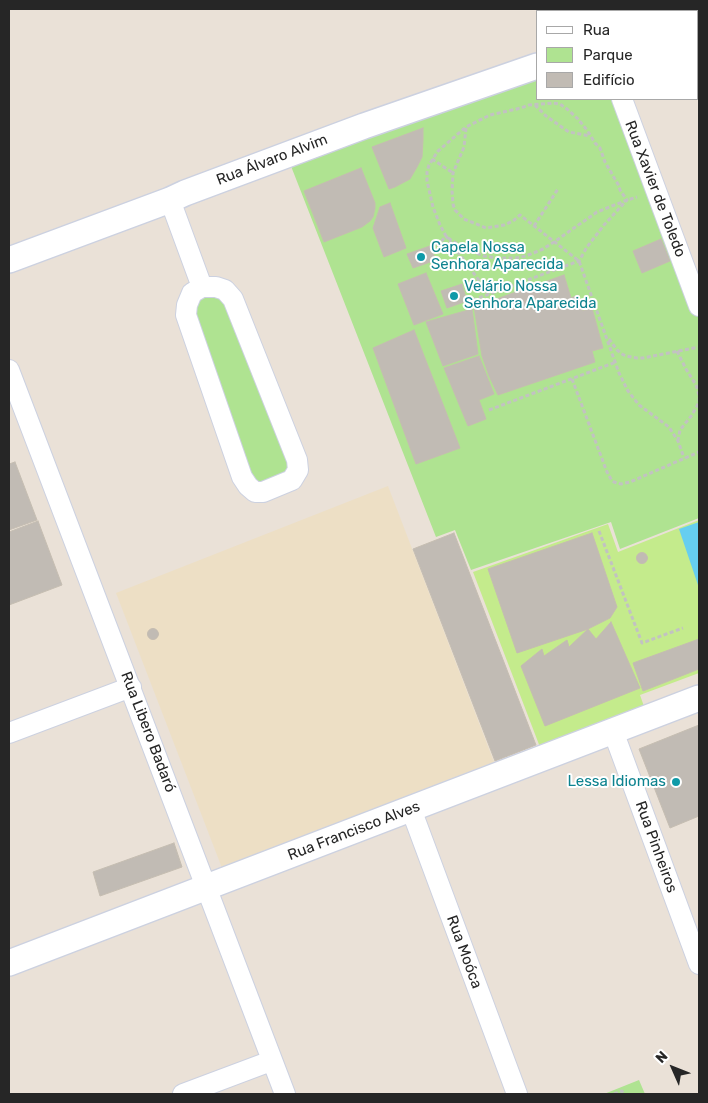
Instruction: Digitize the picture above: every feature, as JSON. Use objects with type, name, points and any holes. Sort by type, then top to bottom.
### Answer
[{"type":"street","name":"Rua Álvaro Alvim","points":[[9,260],[364,126],[536,66]]},
{"type":"street","name":"Rua Xavier de Toledo","points":[[622,100],[699,306]]},
{"type":"street","points":[[170,200],[202,287]]},
{"type":"street","points":[[216,286],[225,290],[233,299],[297,460],[298,470],[292,480],[264,492],[255,492],[242,477],[186,315],[187,304],[192,294],[202,287],[216,286]]},
{"type":"street","name":"Rua Libero Badaró","points":[[9,370],[285,1094]]},
{"type":"street","points":[[9,734],[131,687]]},
{"type":"street","name":"Rua Francisco Alves","points":[[9,963],[699,698]]},
{"type":"street","name":"Rua Pinheiros","points":[[613,730],[699,964]]},
{"type":"street","name":"Rua Moóca","points":[[410,809],[516,1094]]},
{"type":"street","points":[[183,1094],[271,1061]]},
{"type":"path","points":[[535,104],[546,116],[569,132],[591,136]]},
{"type":"path","points":[[489,294],[446,236],[436,216],[428,189],[427,172],[432,159],[438,151],[466,127],[490,115],[529,105],[560,104],[577,118],[600,148],[605,162],[627,200]]},
{"type":"path","points":[[466,127],[464,147],[453,173],[452,191],[455,210],[464,220],[486,228],[504,225],[520,215],[579,262],[619,373],[628,391],[639,405],[669,427],[678,441],[684,458]]},
{"type":"path","points":[[432,159],[453,173]]},
{"type":"path","points":[[534,226],[558,189]]},
{"type":"path","points":[[446,236],[471,251],[484,256],[516,258],[526,256],[543,249],[597,212],[627,200],[657,193]]},
{"type":"path","points":[[473,300],[579,262],[587,247],[604,225],[627,200]]},
{"type":"path","points":[[437,246],[446,236]]},
{"type":"path","points":[[604,331],[617,350],[632,358],[643,358],[699,347]]},
{"type":"path","points":[[677,351],[696,385],[699,395],[699,402],[692,415],[680,430],[678,441]]},
{"type":"path","points":[[489,410],[616,362]]},
{"type":"path","points":[[572,379],[608,472],[612,481],[617,484],[627,483],[699,452]]},
{"type":"path","points":[[599,531],[642,643],[683,628]]},
{"type":"path","points":[[614,1094],[622,1091],[624,1094]]},
{"type":"shaded area","points":[[388,486],[494,762],[222,868],[116,593]]},
{"type":"green space","points":[[536,68],[536,100],[617,100],[699,315],[699,518],[620,549],[611,522],[471,570],[455,530],[436,537],[289,161]]},
{"type":"green space","points":[[222,290],[292,474],[257,487],[187,304]]},
{"type":"green space","points":[[699,520],[699,673],[640,695],[647,715],[543,755],[473,572],[608,524],[618,552]]},
{"type":"green space","points":[[639,1080],[645,1094],[604,1094]]},
{"type":"water","points":[[699,522],[699,588],[679,529]]},
{"type":"building","points":[[423,128],[422,157],[417,167],[410,179],[389,189],[372,147]]},
{"type":"building","points":[[361,168],[375,203],[373,217],[362,227],[324,242],[304,191]]},
{"type":"building","points":[[390,203],[406,248],[384,257],[373,228],[380,207]]},
{"type":"building","points":[[661,239],[670,261],[642,273],[633,251]]},
{"type":"building","name":"Capela Nossa Senhora Aparecida","points":[[430,246],[436,260],[413,268],[407,254]]},
{"type":"building","points":[[426,273],[443,314],[414,325],[398,284]]},
{"type":"building","points":[[564,275],[571,298],[578,295],[583,311],[592,308],[603,348],[592,351],[595,362],[498,395],[482,356],[474,307]]},
{"type":"building","name":"Velário Nossa Senhora Aparecida","points":[[462,284],[467,301],[447,308],[441,291]]},
{"type":"building","points":[[472,309],[478,354],[443,366],[426,322]]},
{"type":"building","points":[[414,330],[460,448],[416,464],[373,348]]},
{"type":"building","points":[[479,356],[494,394],[479,400],[486,419],[468,426],[444,368]]},
{"type":"building","points":[[15,462],[37,520],[9,530],[9,464]]},
{"type":"building","points":[[38,521],[62,585],[9,605],[9,532]]},
{"type":"building","points":[[454,533],[536,745],[495,761],[413,549]]},
{"type":"building","points":[[592,533],[617,607],[610,618],[588,629],[517,653],[488,569]]},
{"type":"building","points":[[642,552],[648,558],[642,564],[636,558]]},
{"type":"building","points":[[611,622],[640,688],[545,726],[521,666],[542,649],[544,656],[567,640],[569,647],[588,629],[596,639]]},
{"type":"building","points":[[151,629],[155,629],[158,634],[157,638],[151,639],[148,636],[148,632]]},
{"type":"building","points":[[699,639],[699,669],[643,691],[633,663]]},
{"type":"building","name":"Lessa Idiomas","points":[[699,725],[699,816],[670,828],[639,749]]},
{"type":"building","points":[[174,843],[182,867],[100,896],[93,872]]},
{"type":"place","name":"Capela Nossa Senhora Aparecida","points":[[421,257]]},
{"type":"place","name":"Velário Nossa Senhora Aparecida","points":[[454,296]]},
{"type":"place","name":"Lessa Idiomas","points":[[676,782]]}]
